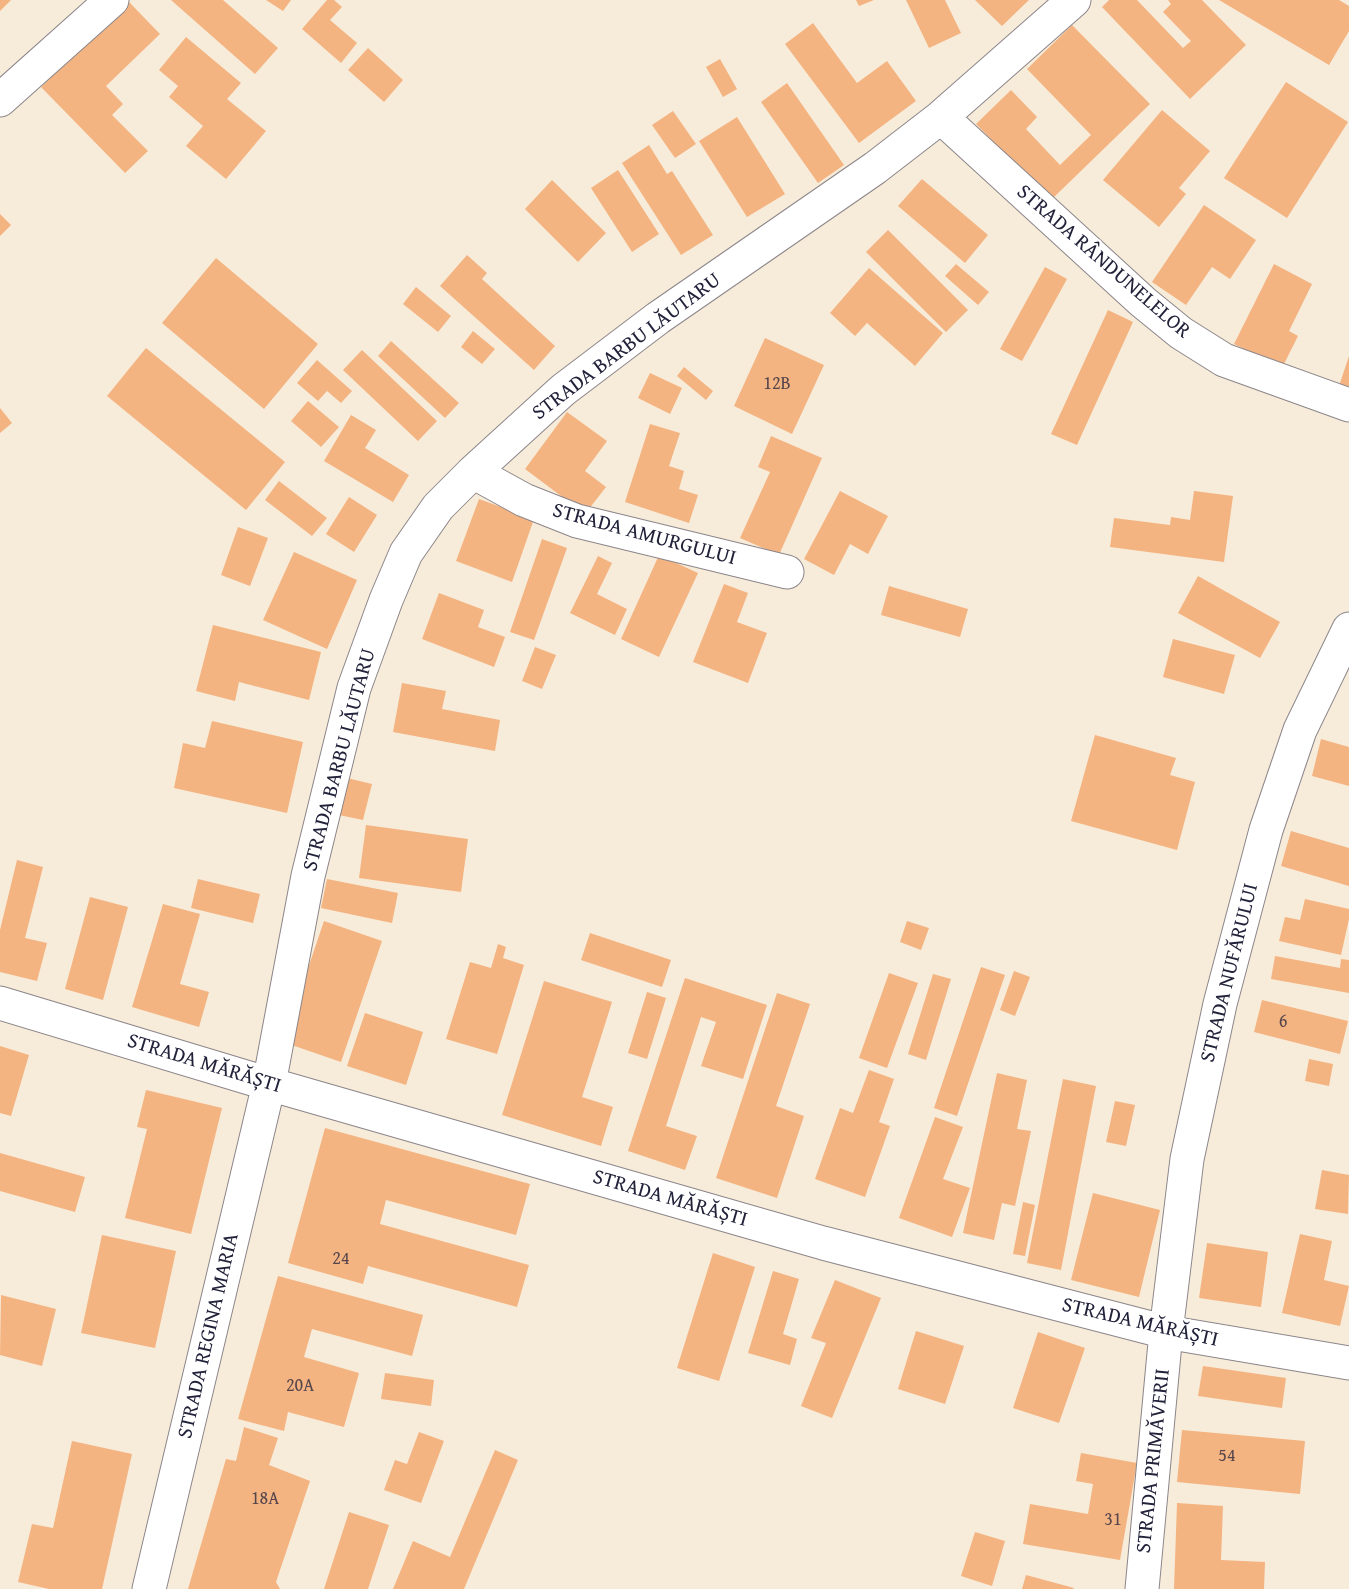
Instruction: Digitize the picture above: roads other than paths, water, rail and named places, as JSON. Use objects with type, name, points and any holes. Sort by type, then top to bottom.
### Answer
[{"type":"street","points":[[4,88],[112,0]]},
{"type":"street","name":"STRADA BARBU LĂUTARU","points":[[269,1084],[308,876],[354,688],[406,553],[438,507],[563,390],[658,318],[823,205],[941,117],[1074,0]]},
{"type":"street","name":"STRADA RÂNDUNELELOR","points":[[941,117],[1181,333],[1224,360],[1349,405]]},
{"type":"street","name":"STRADA AMURGULUI","points":[[473,472],[524,500],[577,521],[786,572]]},
{"type":"street","name":"STRADA NUFĂRULUI","points":[[1166,1332],[1187,1159],[1220,1004],[1266,830],[1300,730],[1349,629]]},
{"type":"street","name":"STRADA MĂRĂȘTI","points":[[0,1003],[269,1084],[823,1243],[1166,1332],[1349,1363]]},
{"type":"street","name":"STRADA REGINA MARIA","points":[[149,1589],[269,1084]]},
{"type":"street","name":"STRADA PRIMĂVERII","points":[[1142,1589],[1166,1332]]}]
